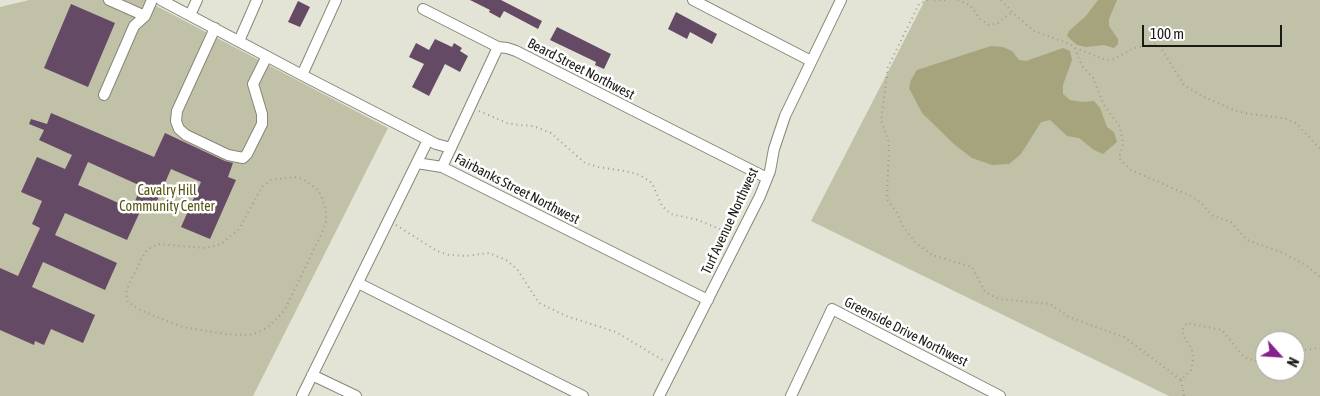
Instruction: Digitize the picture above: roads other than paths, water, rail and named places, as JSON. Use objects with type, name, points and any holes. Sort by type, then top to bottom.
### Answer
[{"type":"street","points":[[109,0],[144,16]]},
{"type":"street","points":[[104,95],[134,26],[144,16],[152,0]]},
{"type":"street","points":[[161,0],[302,76],[428,140],[451,148]]},
{"type":"street","points":[[190,15],[197,0]]},
{"type":"street","points":[[239,41],[257,0]]},
{"type":"street","points":[[302,76],[336,0]]},
{"type":"street","points":[[693,0],[811,61]]},
{"type":"street","name":"Turf Avenue Northwest","points":[[659,396],[760,196],[785,116],[841,0]]},
{"type":"street","name":"Beard Street Northwest","points":[[423,9],[487,40],[498,48],[516,51],[767,178]]},
{"type":"street","points":[[215,28],[177,111],[176,121],[179,129],[186,135],[228,155],[242,158],[247,154],[262,124],[262,114],[253,84],[267,56]]},
{"type":"street","points":[[442,167],[498,48]]},
{"type":"street","points":[[302,396],[428,140]]},
{"type":"street","name":"Fairbanks Street Northwest","points":[[417,162],[442,167],[708,300]]},
{"type":"street","points":[[358,283],[583,396]]},
{"type":"street","name":"Greenside Drive Northwest","points":[[790,396],[832,309],[1000,396]]},
{"type":"street","points":[[312,375],[356,396]]},
{"type":"park label","name":"Cavalry Hill Community Center","points":[[167,200]]}]
